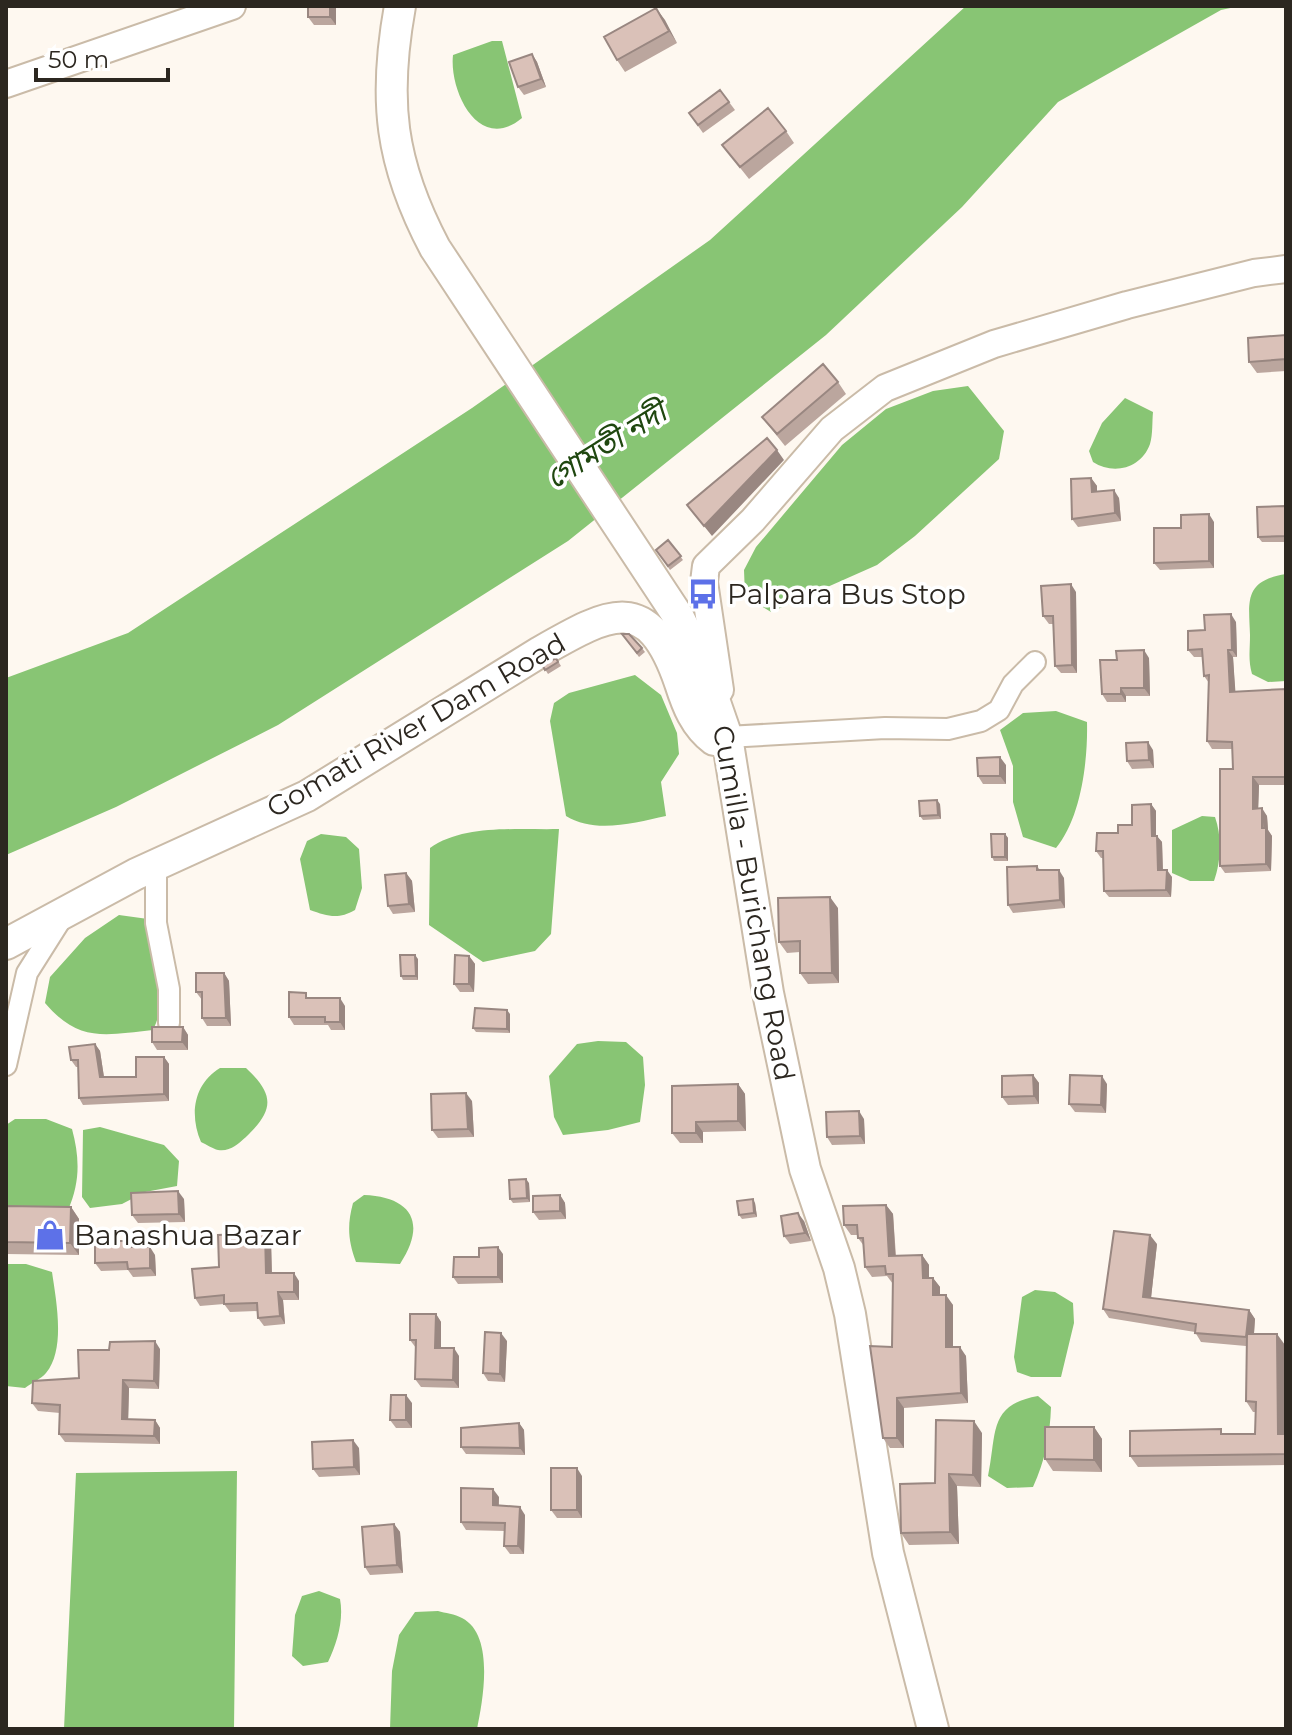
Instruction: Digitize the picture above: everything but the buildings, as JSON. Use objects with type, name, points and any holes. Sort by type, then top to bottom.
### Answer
[{"type":"main road","name":"Cumilla - Burichang Road","points":[[400,6],[393,46],[392,126],[398,165],[412,205],[435,248],[689,634],[727,737],[738,785],[768,993],[805,1169],[839,1268],[850,1314],[888,1553],[933,1729]]},
{"type":"main road","name":"Gomati River Dam Road","points":[[6,944],[156,865],[307,796],[577,630],[612,619],[628,616],[650,625],[666,648],[694,717],[714,740],[727,737]]},
{"type":"street","points":[[6,84],[232,6]]},
{"type":"street","points":[[1035,662],[1013,684],[999,710],[981,721],[948,729],[854,729],[727,737],[704,582],[706,566],[753,520],[832,429],[885,388],[994,344],[1127,305],[1286,269]]},
{"type":"street","points":[[156,865],[156,923],[169,989],[169,1023]]},
{"type":"street","points":[[6,1065],[27,973],[65,913]]},
{"type":"water","name":"গোমতী নদী","points":[[966,6],[1240,6],[1221,10],[1058,102],[962,207],[826,335],[568,541],[278,725],[116,807],[6,855],[6,678],[128,633],[472,408],[710,240]]},
{"type":"water","points":[[492,41],[502,41],[522,118],[507,127],[493,128],[480,123],[470,114],[456,85],[453,70],[453,55]]},
{"type":"water","points":[[968,386],[1004,431],[999,459],[915,536],[877,565],[771,612],[745,596],[744,570],[756,547],[842,445],[886,409],[933,391]]},
{"type":"water","points":[[1125,398],[1153,412],[1150,444],[1133,464],[1117,469],[1101,466],[1093,462],[1089,451],[1102,423]]},
{"type":"water","points":[[1286,574],[1286,681],[1268,682],[1252,674],[1250,603],[1255,588],[1262,582]]},
{"type":"water","points":[[635,675],[661,695],[677,733],[679,754],[661,782],[666,816],[602,826],[577,821],[566,816],[550,721],[554,703],[569,693]]},
{"type":"water","points":[[1056,711],[1087,722],[1086,754],[1077,805],[1065,836],[1056,848],[1023,837],[1013,802],[1013,766],[1000,730],[1023,713]]},
{"type":"water","points":[[1202,816],[1215,817],[1220,841],[1218,866],[1214,881],[1190,881],[1172,873],[1172,830]]},
{"type":"water","points":[[559,829],[551,934],[535,951],[483,962],[429,925],[430,848],[444,840],[475,832]]},
{"type":"water","points":[[321,834],[346,837],[359,849],[362,888],[355,910],[343,915],[310,910],[300,859],[307,841]]},
{"type":"water","points":[[119,915],[148,919],[161,975],[158,1016],[153,1030],[107,1034],[81,1030],[57,1016],[45,1003],[50,977],[85,938]]},
{"type":"water","points":[[626,1042],[643,1057],[645,1085],[640,1122],[608,1130],[563,1135],[554,1117],[549,1076],[577,1044]]},
{"type":"water","points":[[220,1068],[246,1068],[262,1086],[267,1102],[262,1119],[246,1137],[230,1149],[222,1150],[201,1142],[195,1121],[199,1091]]},
{"type":"water","points":[[15,1119],[46,1119],[72,1129],[78,1170],[68,1210],[6,1209],[6,1125]]},
{"type":"water","points":[[100,1127],[164,1145],[179,1161],[177,1186],[145,1192],[122,1204],[90,1208],[82,1197],[83,1130]]},
{"type":"water","points":[[364,1195],[394,1201],[410,1215],[413,1236],[400,1264],[356,1262],[349,1226],[353,1203]]},
{"type":"water","points":[[6,1264],[26,1264],[52,1272],[56,1296],[58,1338],[52,1363],[46,1373],[25,1388],[6,1386]]},
{"type":"water","points":[[1035,1290],[1055,1292],[1073,1303],[1074,1323],[1061,1377],[1031,1377],[1017,1372],[1014,1357],[1022,1297]]},
{"type":"water","points":[[1038,1396],[1051,1407],[1041,1468],[1033,1487],[1007,1488],[988,1476],[998,1423],[1010,1406]]},
{"type":"water","points":[[237,1471],[234,1729],[64,1729],[76,1473]]},
{"type":"water","points":[[319,1591],[340,1599],[339,1631],[328,1662],[303,1666],[292,1656],[295,1615],[302,1596]]},
{"type":"water","points":[[438,1611],[462,1618],[472,1626],[479,1638],[483,1653],[484,1686],[477,1729],[390,1729],[392,1671],[399,1635],[415,1612]]},
{"type":"place","name":"Palpara Bus Stop","points":[[703,594]]},
{"type":"place","name":"Banashua Bazar","points":[[50,1235]]}]
